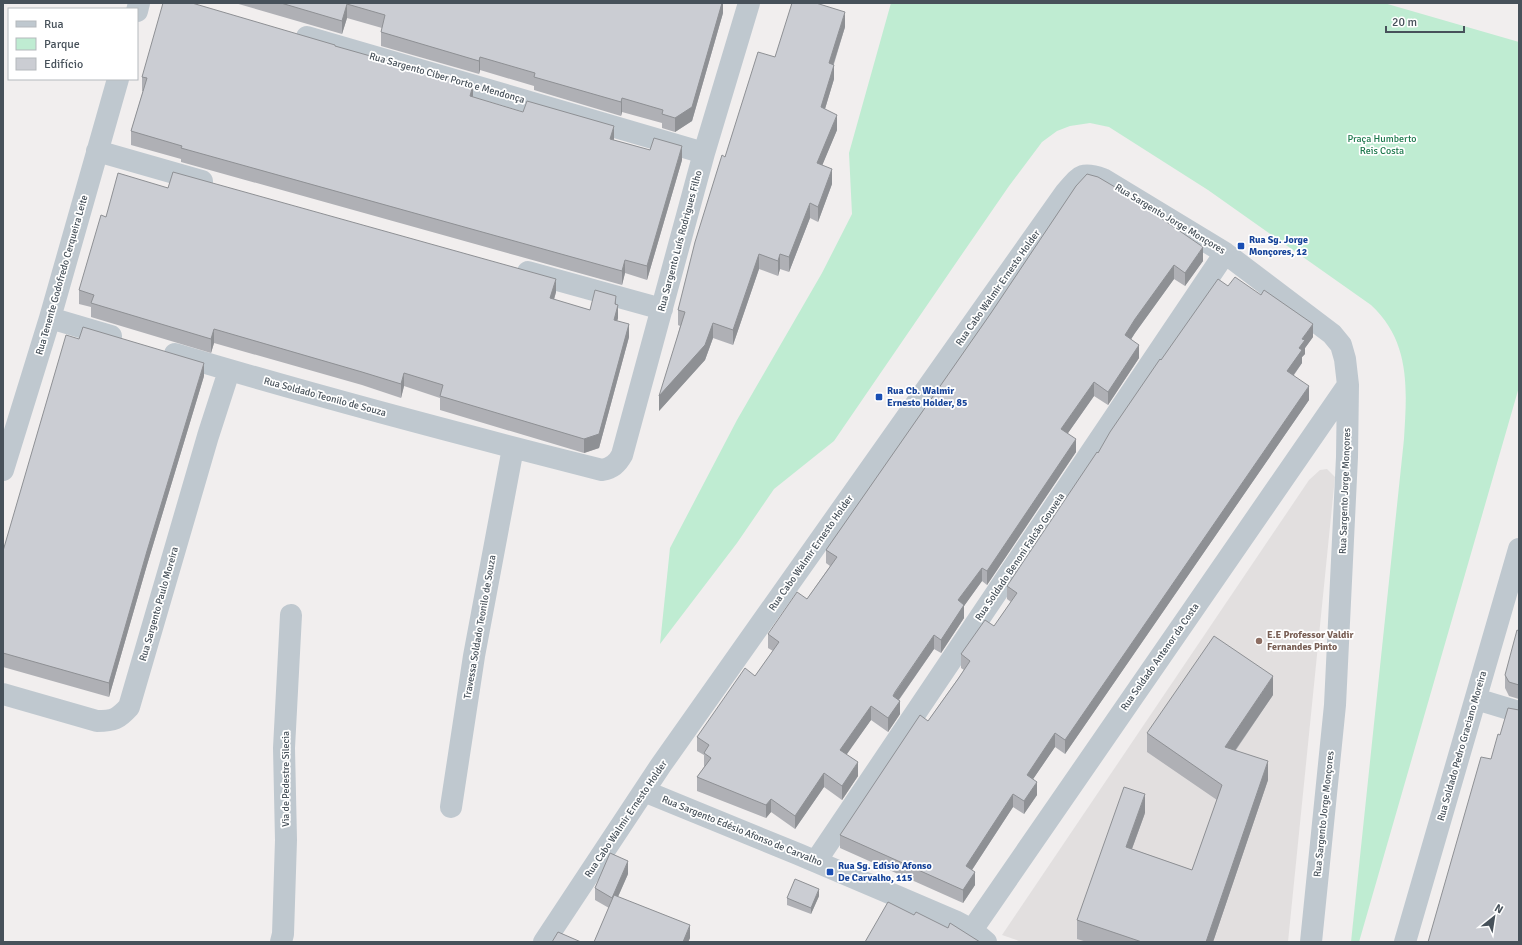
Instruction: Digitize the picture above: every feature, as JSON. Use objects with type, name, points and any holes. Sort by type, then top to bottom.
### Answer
[{"type":"street","name":"Rua Sargento Luís Rodrigues Filho","points":[[602,470],[611,468],[618,462],[622,455],[704,153],[749,3]]},
{"type":"street","name":"Rua Sargento Ciber Porto e Mendonça","points":[[290,32],[704,153]]},
{"type":"street","name":"Rua Tenente Godofredo Cerqueira Leite","points":[[3,470],[50,318],[118,80]]},
{"type":"street","points":[[97,151],[219,186]]},
{"type":"street","name":"Rua Sargento Jorge Monçores","points":[[1089,174],[1103,179],[1225,253],[1332,334],[1341,345],[1345,359],[1348,385],[1347,457],[1335,705],[1310,942]]},
{"type":"street","name":"Rua Cabo Walmir Ernesto Holder","points":[[544,942],[661,765],[1065,193],[1079,178],[1089,174]]},
{"type":"street","name":"Rua Soldado Benoni Falcão Gouveia","points":[[816,861],[1225,253]]},
{"type":"street","points":[[510,267],[662,309]]},
{"type":"street","points":[[50,318],[133,342]]},
{"type":"street","name":"Rua Soldado Teonilo de Souza","points":[[156,349],[229,371],[513,448],[602,470]]},
{"type":"street","name":"Rua Sargento Paulo Moreira","points":[[3,694],[97,721],[112,721],[121,716],[129,707],[229,371]]},
{"type":"street","name":"Rua Soldado Antenor da Costa","points":[[979,936],[1348,385]]},
{"type":"street","name":"Travessa Soldado Teonilo de Souza","points":[[451,807],[474,656],[513,448]]},
{"type":"street","name":"Rua Soldado Pedro Graciano Moreira","points":[[1405,942],[1519,549]]},
{"type":"street","name":"Via de Pedestre Silecia","points":[[281,942],[283,934],[286,840],[284,748],[292,615]]},
{"type":"street","points":[[1476,699],[1519,712]]},
{"type":"street","name":"Rua Sargento Edésio Afonso de Carvalho","points":[[644,791],[816,861],[955,921],[979,936]]},
{"type":"shaded area","name":"E.E Professor Valdir Fernandes Pinto","points":[[1327,469],[1335,477],[1288,942],[1022,942],[1002,935],[1309,480],[1320,470]]},
{"type":"green space","name":"Praça Humberto Reis Costa","points":[[891,3],[1384,3],[1519,42],[1519,387],[1359,942],[1351,942],[1404,439],[1406,403],[1404,368],[1400,351],[1384,319],[1371,305],[1208,190],[1109,127],[1090,123],[1070,126],[1057,131],[1042,142],[1009,186],[834,441],[774,489],[737,543],[660,644],[670,548],[737,420],[822,273],[852,214],[849,153]]},
{"type":"building","points":[[163,3],[192,3],[335,46],[473,85],[470,96],[523,112],[527,101],[614,126],[610,139],[650,150],[654,138],[682,146],[647,266],[625,260],[622,271],[181,148],[182,146],[131,131],[147,78],[142,77]]},
{"type":"building","points":[[281,3],[722,3],[692,107],[675,118],[662,114],[663,110],[622,98],[621,102],[534,77],[535,73],[480,57],[479,61],[381,32],[385,15],[347,4],[342,21]]},
{"type":"building","points":[[792,3],[816,3],[845,12],[829,63],[834,65],[821,107],[837,115],[817,163],[832,169],[818,207],[810,203],[789,257],[780,254],[778,261],[759,254],[733,330],[713,323],[705,345],[659,396],[685,312],[678,310],[695,242],[722,155],[725,157],[758,52],[775,57]]},
{"type":"building","points":[[173,172],[556,279],[550,298],[590,310],[595,290],[616,296],[615,304],[618,305],[614,320],[629,324],[599,434],[584,439],[440,396],[443,385],[404,373],[401,384],[214,329],[211,339],[91,303],[94,295],[79,290],[101,215],[106,217],[118,173],[168,188]]},
{"type":"building","points":[[1087,174],[1098,177],[1120,190],[1203,247],[1185,273],[1174,265],[1135,319],[1125,335],[1139,345],[1108,392],[1094,382],[1061,429],[1076,439],[987,571],[982,568],[958,600],[964,605],[941,640],[934,635],[895,692],[893,696],[900,701],[888,718],[871,706],[840,750],[858,762],[842,786],[824,773],[795,816],[771,799],[766,805],[697,777],[711,758],[704,753],[709,745],[697,737],[745,668],[755,676],[779,642],[768,634],[797,592],[807,599],[837,557],[826,550],[991,313],[1076,186]]},
{"type":"building","points":[[1235,277],[1261,295],[1264,290],[1313,324],[1302,339],[1305,340],[1299,348],[1302,350],[1287,371],[1309,386],[1065,740],[1055,733],[1027,775],[1037,782],[1024,801],[1013,794],[966,866],[975,872],[963,890],[840,835],[920,715],[928,721],[958,679],[970,661],[961,654],[985,620],[994,626],[1017,593],[1007,586],[1160,359],[1161,360],[1218,279],[1228,286]]},
{"type":"building","points":[[83,327],[204,363],[109,683],[3,653],[3,551],[66,335],[79,339]]},
{"type":"building","points":[[1517,630],[1519,631],[1519,685],[1509,682],[1505,675]]},
{"type":"building","points":[[1214,636],[1273,676],[1225,747],[1268,761],[1206,942],[1142,942],[1077,920],[1124,787],[1145,794],[1126,847],[1192,870],[1222,785],[1147,733]]},
{"type":"building","points":[[1508,708],[1519,710],[1519,942],[1428,942],[1481,757],[1491,759],[1498,734],[1500,735]]},
{"type":"building","points":[[610,853],[628,861],[612,898],[595,888]]},
{"type":"building","points":[[795,879],[819,889],[811,908],[787,898]]},
{"type":"building","points":[[614,895],[690,925],[683,942],[594,942]]},
{"type":"building","points":[[888,902],[914,915],[916,912],[948,928],[950,923],[980,942],[865,942]]},
{"type":"building","points":[[558,932],[581,942],[552,942]]},
{"type":"place","name":"Rua Sg. Jorge Monçores, 12","points":[[1241,246]]},
{"type":"place","name":"Rua Cb. Walmir Ernesto Holder, 85","points":[[879,397]]},
{"type":"place","name":"E.E Professor Valdir Fernandes Pinto","points":[[1259,641]]},
{"type":"place","name":"Rua Sg. Edísio Afonso De Carvalho, 115","points":[[830,872]]}]
